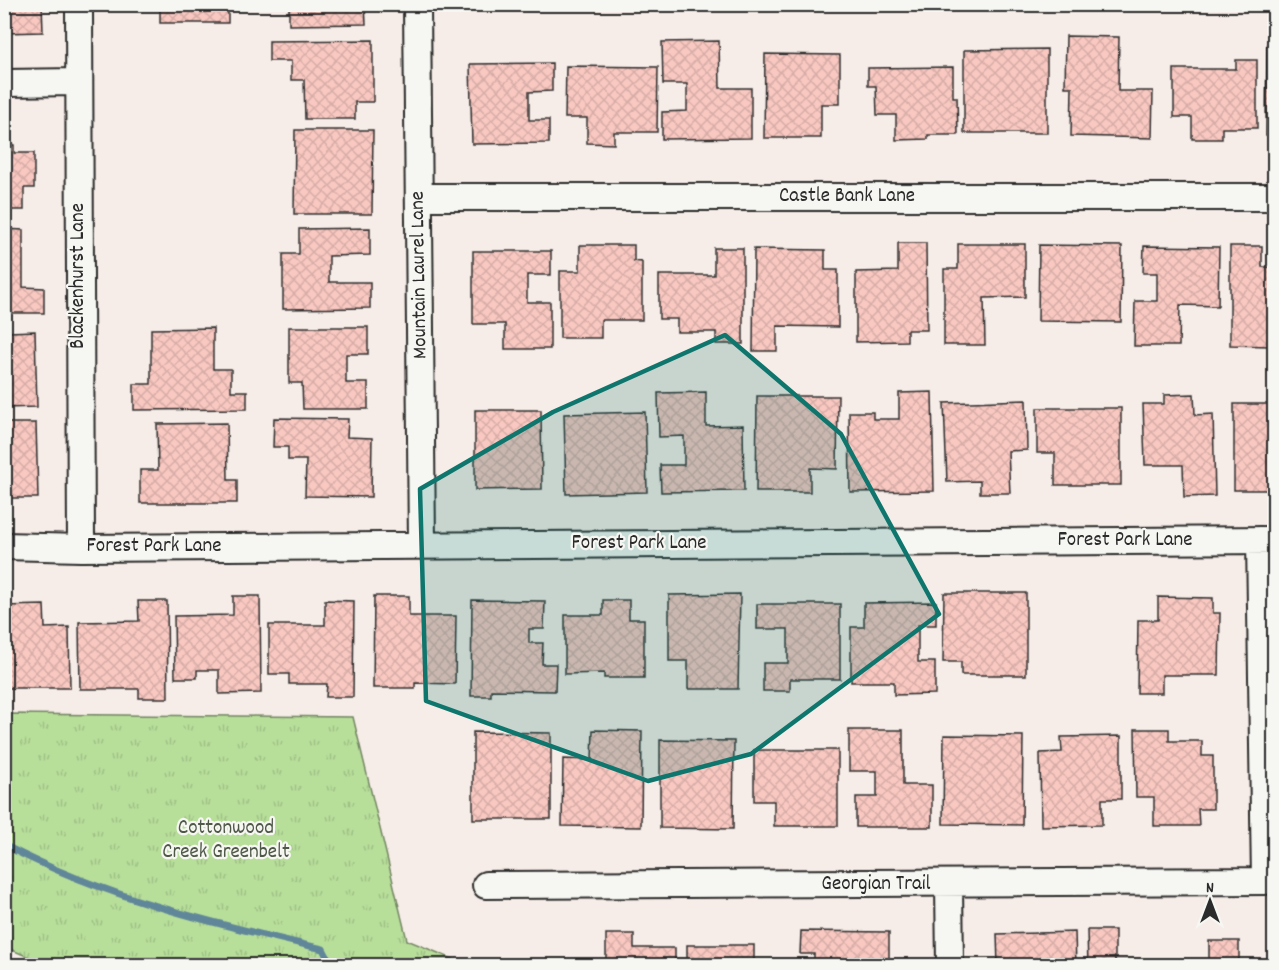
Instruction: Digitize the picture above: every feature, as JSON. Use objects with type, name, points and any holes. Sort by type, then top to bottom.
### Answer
[{"type":"street","name":"Blackenhurst Lane","points":[[79,4],[81,548]]},
{"type":"street","name":"Mountain Laurel Lane","points":[[417,4],[422,546]]},
{"type":"street","points":[[4,83],[78,82]]},
{"type":"street","name":"Castle Bank Lane","points":[[419,197],[1275,196]]},
{"type":"street","name":"Forest Park Lane","points":[[4,546],[81,548],[1267,540]]},
{"type":"street","name":"Georgian Trail","points":[[486,885],[949,885],[1265,881],[1267,540]]},
{"type":"street","points":[[949,885],[950,966]]},
{"type":"highlighted area","points":[[725,335],[841,434],[939,614],[751,754],[648,781],[426,701],[420,489],[553,412]]},
{"type":"green space","name":"Cottonwood Creek Greenbelt","points":[[5,714],[353,717],[407,940],[467,965],[50,966],[5,947]]},
{"type":"building","points":[[4,4],[42,4],[43,32],[4,33]]},
{"type":"building","points":[[160,4],[228,4],[228,23],[160,23]]},
{"type":"building","points":[[289,4],[365,4],[366,24],[289,25]]},
{"type":"building","points":[[807,4],[854,4],[854,7],[807,8]]},
{"type":"building","points":[[1066,36],[1119,37],[1118,91],[1153,91],[1152,138],[1071,136],[1072,87],[1065,87]]},
{"type":"building","points":[[373,40],[373,102],[355,102],[355,119],[305,119],[304,80],[291,80],[291,61],[269,61],[269,41]]},
{"type":"building","points":[[719,41],[720,88],[751,88],[751,138],[662,139],[662,112],[687,111],[687,84],[663,84],[662,42]]},
{"type":"building","points":[[1267,44],[1274,44],[1274,135],[1266,135]]},
{"type":"building","points":[[1047,49],[1047,133],[964,133],[964,50]]},
{"type":"building","points":[[765,54],[840,55],[840,104],[821,104],[821,138],[764,138]]},
{"type":"building","points":[[1236,60],[1257,60],[1257,128],[1222,128],[1222,139],[1192,139],[1192,117],[1174,117],[1174,69],[1236,69]]},
{"type":"building","points":[[552,63],[552,91],[529,92],[529,120],[549,120],[549,143],[472,144],[470,64]]},
{"type":"building","points":[[566,66],[658,67],[657,132],[614,132],[614,144],[587,143],[587,118],[565,118]]},
{"type":"building","points":[[953,67],[953,97],[957,97],[958,135],[928,135],[928,139],[896,140],[896,115],[877,115],[876,86],[868,86],[868,68]]},
{"type":"building","points":[[295,130],[373,130],[372,214],[294,214]]},
{"type":"building","points":[[4,145],[14,145],[14,153],[34,153],[34,188],[24,188],[24,210],[4,210]]},
{"type":"building","points":[[370,228],[370,255],[329,256],[329,282],[370,282],[370,308],[283,309],[283,254],[299,254],[299,229]]},
{"type":"building","points":[[4,229],[23,230],[23,287],[44,288],[44,313],[4,313]]},
{"type":"building","points":[[898,243],[926,243],[927,330],[907,330],[907,341],[856,342],[856,272],[898,271]]},
{"type":"building","points":[[958,244],[1025,244],[1025,297],[984,298],[985,345],[944,345],[944,269],[958,269]]},
{"type":"building","points":[[580,245],[634,245],[634,261],[642,262],[642,320],[601,320],[601,338],[560,338],[560,271],[580,271]]},
{"type":"building","points":[[1039,245],[1122,246],[1121,322],[1038,321]]},
{"type":"building","points":[[1144,246],[1219,247],[1218,306],[1180,305],[1179,346],[1134,346],[1135,301],[1157,301],[1157,273],[1143,273]]},
{"type":"building","points":[[1230,246],[1262,246],[1262,267],[1274,267],[1274,314],[1270,314],[1269,346],[1230,345]]},
{"type":"building","points":[[714,248],[743,248],[743,344],[716,344],[716,332],[677,332],[677,319],[659,319],[659,275],[714,275]]},
{"type":"building","points":[[754,249],[825,250],[825,270],[838,270],[838,327],[777,326],[777,351],[753,351]]},
{"type":"building","points":[[473,251],[551,251],[551,275],[527,275],[527,302],[550,302],[550,349],[505,349],[505,324],[473,324]]},
{"type":"building","points":[[289,327],[368,327],[368,354],[346,354],[346,383],[368,383],[368,409],[303,409],[302,383],[289,383]]},
{"type":"building","points":[[213,328],[213,369],[231,369],[231,391],[247,391],[247,409],[134,410],[134,384],[151,384],[151,329]]},
{"type":"building","points":[[35,331],[37,407],[4,408],[4,347],[8,347],[8,332]]},
{"type":"building","points":[[706,392],[706,426],[743,425],[744,491],[661,492],[660,465],[684,465],[684,436],[659,437],[658,393]]},
{"type":"building","points":[[932,392],[934,491],[850,492],[849,412],[873,412],[873,419],[899,419],[899,393]]},
{"type":"building","points":[[1194,394],[1195,415],[1213,414],[1215,496],[1184,497],[1183,465],[1145,465],[1143,404],[1164,404],[1164,395]]},
{"type":"building","points":[[757,396],[838,396],[837,469],[810,468],[810,492],[756,492]]},
{"type":"building","points":[[1026,400],[1027,450],[1008,451],[1010,493],[980,493],[980,481],[947,482],[944,403]]},
{"type":"building","points":[[1234,404],[1274,404],[1274,490],[1234,490]]},
{"type":"building","points":[[1037,408],[1121,408],[1121,485],[1055,485],[1055,453],[1037,453]]},
{"type":"building","points":[[475,410],[541,410],[542,489],[475,490]]},
{"type":"building","points":[[645,412],[647,492],[566,494],[564,414]]},
{"type":"building","points":[[274,418],[348,419],[347,437],[372,438],[371,497],[305,496],[306,460],[288,460],[288,447],[273,447]]},
{"type":"building","points":[[4,423],[36,423],[38,498],[4,498]]},
{"type":"building","points":[[227,423],[228,480],[237,480],[237,503],[140,503],[140,470],[158,470],[157,424]]},
{"type":"building","points":[[944,593],[1026,593],[1026,675],[961,675],[961,662],[943,662]]},
{"type":"building","points":[[740,594],[738,689],[688,689],[688,661],[669,661],[669,595]]},
{"type":"building","points":[[233,596],[260,596],[261,693],[219,694],[219,670],[197,670],[197,678],[175,678],[174,616],[233,615]]},
{"type":"building","points":[[374,596],[409,596],[409,616],[456,616],[455,684],[415,683],[415,688],[373,688]]},
{"type":"building","points":[[1158,597],[1213,598],[1213,613],[1220,613],[1219,675],[1162,675],[1162,693],[1137,693],[1138,620],[1158,620]]},
{"type":"building","points":[[325,600],[354,601],[353,697],[326,697],[327,684],[289,684],[289,674],[269,674],[269,625],[325,625]]},
{"type":"building","points":[[472,600],[545,601],[544,629],[529,629],[529,643],[543,643],[542,664],[556,664],[555,691],[491,690],[491,696],[471,696]]},
{"type":"building","points":[[603,600],[629,600],[629,619],[644,619],[644,678],[604,678],[604,673],[565,674],[565,615],[603,615]]},
{"type":"building","points":[[138,601],[167,601],[168,698],[139,698],[139,689],[80,689],[79,622],[139,621]]},
{"type":"building","points":[[936,602],[936,625],[918,625],[918,662],[935,662],[935,694],[894,695],[894,682],[851,682],[851,627],[864,627],[864,603]]},
{"type":"building","points":[[757,604],[840,604],[840,679],[790,679],[790,691],[763,691],[763,663],[788,663],[788,629],[757,629]]},
{"type":"building","points":[[44,605],[45,628],[69,627],[70,688],[4,688],[4,606]]},
{"type":"building","points":[[1135,729],[1169,729],[1169,741],[1202,741],[1202,756],[1213,756],[1213,809],[1198,809],[1199,826],[1154,826],[1154,797],[1136,797]]},
{"type":"building","points":[[593,730],[642,731],[641,827],[562,826],[563,759],[592,760]]},
{"type":"building","points":[[849,730],[903,730],[903,785],[932,785],[932,827],[856,827],[856,797],[877,797],[877,771],[849,771]]},
{"type":"building","points":[[473,732],[551,733],[551,819],[473,819]]},
{"type":"building","points":[[944,735],[1023,736],[1022,825],[943,824]]},
{"type":"building","points":[[1121,736],[1121,799],[1102,799],[1102,825],[1041,826],[1040,753],[1062,752],[1061,737]]},
{"type":"building","points":[[660,740],[734,741],[733,829],[660,828]]},
{"type":"building","points":[[754,750],[838,750],[838,826],[774,826],[774,801],[754,801]]},
{"type":"building","points":[[1087,930],[1115,930],[1115,961],[1170,960],[1170,966],[1088,966]]},
{"type":"building","points":[[801,931],[889,932],[889,962],[899,962],[899,966],[814,966],[814,954],[800,954]]},
{"type":"building","points":[[1075,932],[1076,966],[998,966],[997,934]]},
{"type":"building","points":[[606,934],[634,934],[634,948],[675,948],[675,966],[606,966]]},
{"type":"building","points":[[1209,941],[1239,941],[1239,962],[1266,962],[1266,966],[1197,966],[1197,961],[1209,961]]},
{"type":"building","points":[[687,945],[754,945],[754,966],[687,966]]},
{"type":"waterway","points":[[4,845],[80,880],[120,894],[201,919],[323,949],[332,966]]}]
